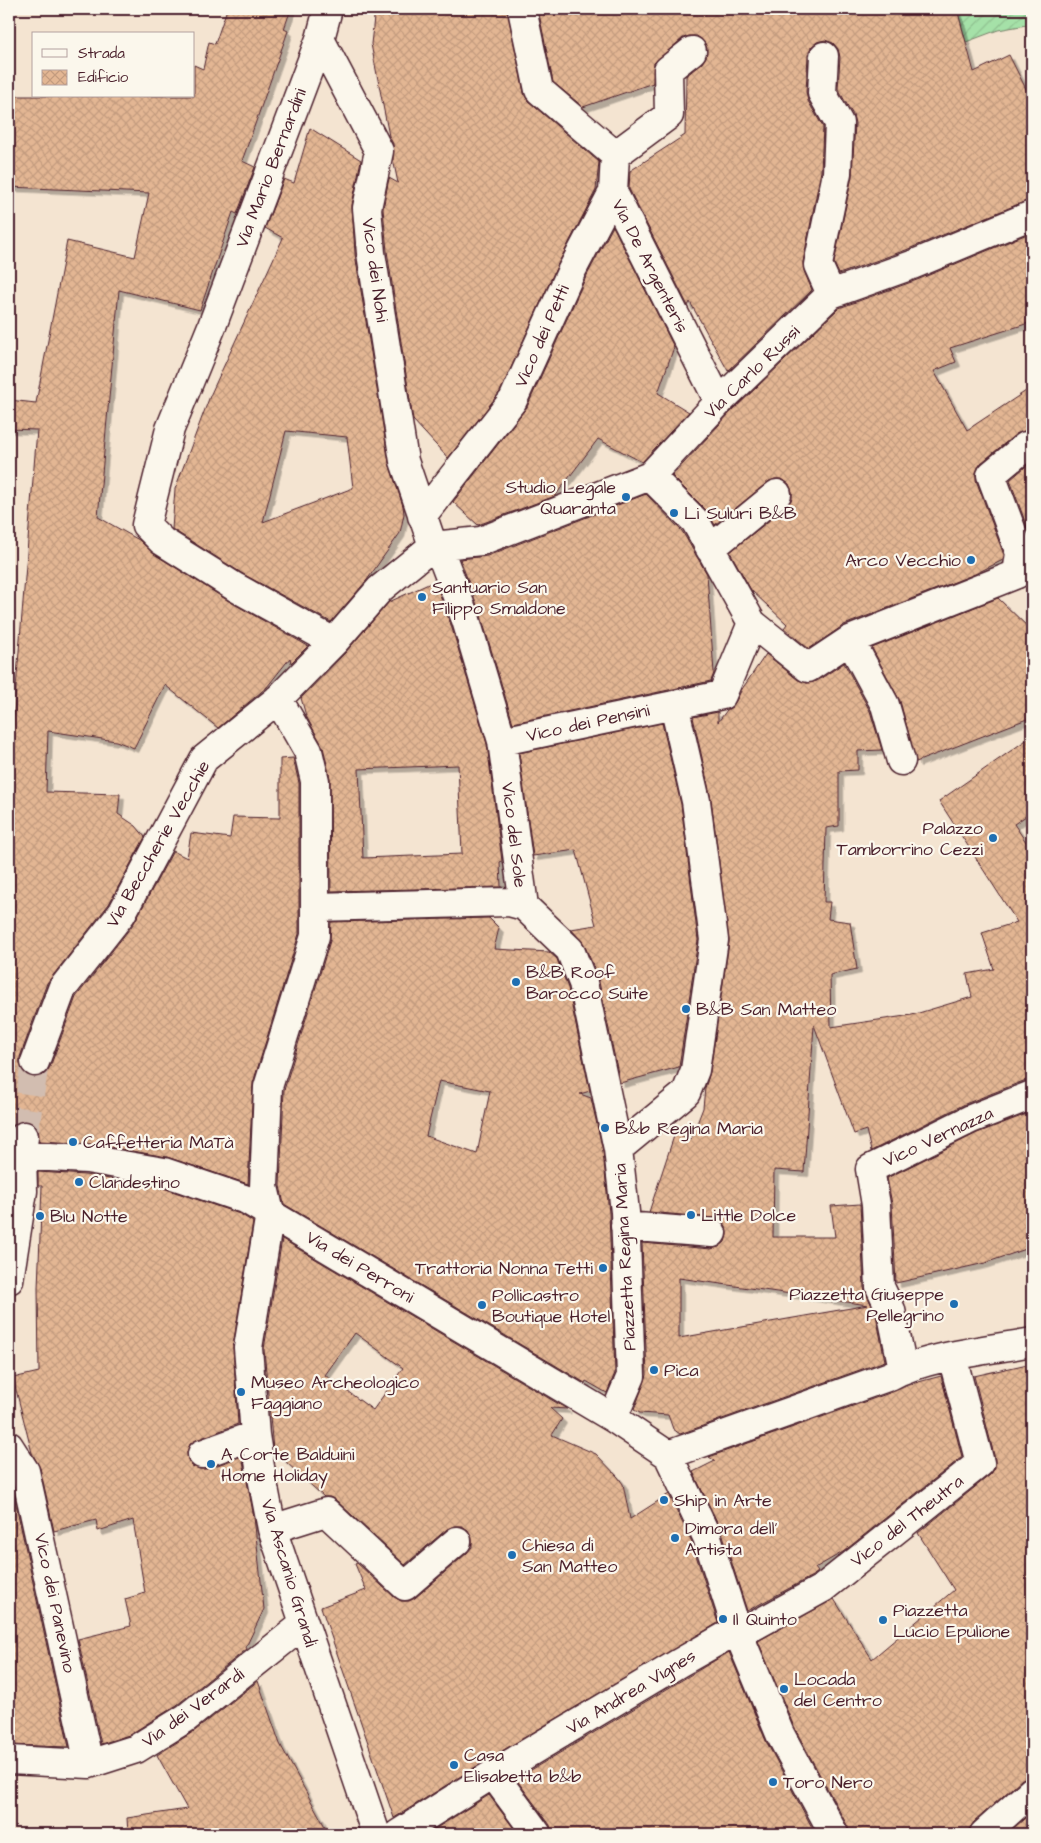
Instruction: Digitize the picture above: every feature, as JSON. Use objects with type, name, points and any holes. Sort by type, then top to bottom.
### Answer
[{"type":"street","name":"Via Mario Bernardini","points":[[328,9],[320,39],[212,326],[170,429],[146,525],[162,541],[235,587],[334,642]]},
{"type":"street","points":[[522,9],[539,90],[615,155],[669,115],[668,70],[692,51]]},
{"type":"street","name":"Vico dei Nohi","points":[[320,39],[379,150],[367,208],[371,253],[404,461],[422,516]]},
{"type":"street","points":[[824,56],[822,93],[839,123],[837,174],[818,265],[832,294]]},
{"type":"street","name":"Via De Argenteris","points":[[615,155],[613,192],[719,402]]},
{"type":"street","name":"Vico dei Petti","points":[[422,516],[513,400],[571,272],[613,192]]},
{"type":"street","name":"Via Carlo Russi","points":[[438,554],[481,541],[650,476],[719,402],[832,294],[912,265],[1032,215]]},
{"type":"street","points":[[650,476],[694,521],[752,624],[808,668],[850,640],[1025,583],[1020,553],[991,474],[1026,446]]},
{"type":"street","points":[[710,549],[778,494]]},
{"type":"street","name":"Vico del Sole","points":[[422,516],[466,620],[502,741],[524,906],[570,950],[583,983],[606,1094]]},
{"type":"street","name":"Via Beccherie Vecchie","points":[[35,1062],[62,989],[122,913],[204,759],[278,699],[334,642],[380,589],[438,554]]},
{"type":"street","name":"Vico dei Pensini","points":[[502,741],[722,695],[752,624]]},
{"type":"street","points":[[850,640],[885,705],[901,762]]},
{"type":"street","points":[[270,1214],[264,1187],[268,1087],[315,936],[315,781],[308,751],[278,699]]},
{"type":"street","points":[[618,1149],[686,1093],[695,1070],[714,940],[696,801],[674,705]]},
{"type":"street","points":[[315,907],[509,902],[524,906]]},
{"type":"street","name":"Piazzetta Regina Maria","points":[[606,1094],[618,1149],[625,1226],[631,1376],[613,1418]]},
{"type":"street","name":"Vico Vernazza","points":[[903,1369],[891,1310],[880,1287],[876,1205],[870,1169],[971,1119],[1032,1095]]},
{"type":"street","name":"Via dei Perroni","points":[[9,1280],[22,1191],[20,1149],[164,1172],[246,1200],[613,1418],[668,1455]]},
{"type":"street","name":"Via Ascanio Grandi","points":[[270,1214],[248,1348],[255,1435],[260,1467],[272,1529],[376,1834]]},
{"type":"street","points":[[625,1226],[712,1233]]},
{"type":"street","points":[[830,1833],[780,1734],[738,1630],[707,1537],[668,1455],[890,1376],[903,1369],[952,1356],[1032,1342]]},
{"type":"street","name":"Vico del Theutra","points":[[738,1630],[754,1626],[823,1588],[980,1463],[952,1356]]},
{"type":"street","points":[[202,1454],[255,1435]]},
{"type":"street","name":"Vico dei Panevino","points":[[9,1446],[25,1470],[89,1764]]},
{"type":"street","points":[[272,1529],[326,1512],[405,1586],[457,1541]]},
{"type":"street","name":"Via dei Verardi","points":[[9,1760],[89,1764],[136,1749],[186,1718],[304,1624]]},
{"type":"street","name":"Via Andrea Vignes","points":[[398,1834],[493,1774],[679,1662],[738,1630]]},
{"type":"street","points":[[493,1774],[537,1834]]},
{"type":"street","points":[[984,1834],[1032,1791]]},
{"type":"green space","points":[[957,9],[1032,9],[1032,24],[998,30],[966,42]]},
{"type":"building","points":[[227,9],[291,9],[284,29],[288,31],[242,161],[255,167],[237,214],[233,212],[200,310],[119,290],[98,517],[139,540],[154,554],[227,600],[308,646],[291,663],[290,658],[267,687],[218,728],[165,685],[134,748],[116,741],[48,731],[46,792],[120,794],[118,814],[136,826],[145,837],[109,904],[47,983],[20,1057],[20,1064],[23,1072],[30,1077],[38,1077],[45,1074],[50,1067],[76,997],[134,923],[173,851],[187,858],[191,833],[230,838],[233,817],[280,818],[280,759],[293,758],[299,783],[299,934],[253,1083],[248,1184],[167,1157],[90,1144],[39,1141],[38,1129],[26,1121],[17,1122],[9,1133],[9,725],[13,725],[37,430],[9,429],[9,400],[36,403],[67,241],[135,257],[149,193],[9,187],[9,96],[32,96],[32,98],[195,98],[195,65],[203,69],[209,42],[215,44]]},
{"type":"building","points":[[375,9],[507,9],[524,93],[528,101],[599,162],[596,190],[557,266],[500,392],[448,458],[413,420],[387,251],[383,209],[389,178],[398,183],[393,159],[393,144],[389,136],[371,44]]},
{"type":"building","points":[[538,9],[957,9],[974,72],[1009,55],[1032,101],[1032,200],[906,250],[839,274],[834,263],[852,176],[855,123],[853,115],[838,89],[840,57],[838,49],[833,43],[825,40],[817,42],[811,47],[808,55],[806,92],[808,101],[823,127],[821,171],[803,262],[804,271],[812,290],[728,371],[690,302],[688,306],[629,189],[630,171],[685,135],[686,76],[702,63],[706,57],[707,49],[704,42],[697,36],[683,38],[654,63],[653,83],[583,107],[553,82]]},
{"type":"building","points":[[310,128],[361,160],[352,205],[355,254],[389,463],[404,514],[400,533],[367,580],[331,622],[243,574],[172,529],[175,489],[210,396],[283,238],[265,228],[284,179],[294,183]],"holes":[[[286,431],[347,437],[353,488],[263,522]]]},
{"type":"building","points":[[613,226],[674,347],[658,393],[689,412],[642,462],[598,439],[555,496],[478,525],[453,502],[527,407],[585,279]]},
{"type":"building","points":[[1032,232],[1032,322],[950,348],[956,362],[934,371],[967,430],[1032,387],[1032,432],[1024,431],[1016,434],[981,463],[976,472],[976,480],[1004,555],[1003,560],[975,574],[844,625],[809,649],[784,628],[787,624],[751,590],[730,552],[787,506],[792,499],[789,484],[782,479],[768,482],[715,525],[706,510],[672,476],[730,413],[839,308],[917,280]]},
{"type":"building","points":[[1032,461],[1032,541],[1010,480]]},
{"type":"building","points":[[646,494],[682,531],[707,574],[714,673],[711,681],[513,723],[481,616],[460,559],[487,556]]},
{"type":"building","points":[[435,581],[451,625],[487,744],[502,861],[500,862],[501,887],[331,891],[330,778],[323,747],[306,716],[301,698],[345,653],[389,602]],"holes":[[[458,765],[462,854],[363,858],[359,769]]]},
{"type":"building","points":[[998,598],[1032,631],[1032,717],[916,762],[900,701],[872,648]]},
{"type":"building","points":[[766,654],[798,680],[807,683],[817,681],[844,663],[870,711],[882,750],[858,751],[858,770],[839,771],[839,826],[826,828],[824,902],[830,902],[828,919],[850,922],[857,969],[830,975],[831,1027],[912,1015],[972,997],[967,974],[994,969],[982,933],[1017,922],[939,801],[1032,736],[1032,812],[1014,824],[1032,851],[1032,1080],[1026,1080],[965,1104],[871,1151],[866,1130],[854,1134],[814,1025],[804,1172],[774,1170],[773,1237],[835,1237],[831,1206],[860,1204],[864,1288],[876,1315],[885,1361],[680,1434],[673,1429],[668,1415],[640,1413],[634,1410],[647,1375],[642,1243],[711,1249],[719,1247],[725,1242],[727,1235],[726,1226],[721,1220],[649,1212],[675,1133],[691,1139],[703,1108],[729,942],[711,799],[693,717],[718,712],[718,722],[727,710],[732,707]],"holes":[[[679,1278],[868,1305],[679,1338]]]},
{"type":"building","points":[[662,723],[681,804],[698,940],[679,1067],[620,1083],[598,977],[584,944],[571,929],[596,925],[576,850],[533,856],[519,753]]},
{"type":"building","points":[[489,918],[499,928],[494,949],[549,952],[557,959],[568,988],[590,1091],[580,1094],[591,1098],[603,1151],[609,1213],[615,1373],[607,1393],[586,1381],[585,1383],[284,1204],[280,1186],[284,1090],[330,941],[331,922]],"holes":[[[439,1081],[490,1091],[477,1154],[426,1136]]]},
{"type":"building","points":[[1032,1112],[1032,1247],[985,1263],[896,1283],[892,1204],[887,1178],[977,1133]]},
{"type":"building","points":[[38,1172],[85,1175],[160,1187],[240,1214],[253,1222],[233,1346],[238,1424],[196,1440],[190,1444],[187,1452],[188,1460],[192,1466],[200,1469],[207,1469],[242,1456],[254,1517],[264,1609],[246,1647],[247,1649],[177,1705],[129,1735],[101,1744],[78,1639],[131,1626],[125,1599],[145,1593],[133,1520],[98,1531],[96,1520],[54,1531],[40,1468],[32,1453],[13,1378],[39,1372],[38,1288],[42,1186],[38,1186]]},
{"type":"building","points":[[282,1239],[567,1409],[550,1408],[562,1419],[552,1435],[596,1454],[618,1477],[623,1484],[630,1519],[669,1494],[692,1543],[718,1623],[485,1761],[394,1818],[321,1607],[366,1590],[355,1564],[357,1563],[394,1597],[401,1601],[409,1601],[415,1598],[467,1553],[472,1547],[472,1539],[468,1530],[462,1526],[454,1526],[447,1529],[405,1565],[337,1501],[330,1497],[324,1497],[273,1450],[264,1349]],"holes":[[[355,1333],[403,1368],[373,1410],[325,1375]]]},
{"type":"building","points":[[1032,1363],[1032,1776],[1022,1779],[974,1822],[969,1829],[969,1834],[850,1834],[794,1727],[758,1641],[834,1599],[872,1659],[954,1590],[918,1533],[990,1475],[995,1468],[995,1459],[974,1376]]},
{"type":"building","points":[[941,1376],[962,1457],[843,1552],[815,1568],[818,1572],[814,1575],[747,1611],[722,1532],[693,1472],[715,1461],[709,1457],[911,1384]]},
{"type":"building","points":[[9,1475],[10,1477],[69,1747],[9,1745]]},
{"type":"building","points":[[729,1652],[766,1741],[815,1833],[552,1834],[550,1825],[516,1779]]},
{"type":"building","points":[[258,1681],[280,1744],[329,1834],[128,1834],[127,1818],[187,1809],[157,1755],[196,1730]]},
{"type":"building","points":[[489,1795],[518,1834],[427,1834]]},
{"type":"building","points":[[1032,1812],[1032,1834],[1007,1834]]},
{"type":"tunnel","points":[[24,1136],[35,1062]]},
{"type":"place","name":"Studio Legale Quaranta","points":[[626,497]]},
{"type":"place","name":"Li Suluri B&B","points":[[674,513]]},
{"type":"place","name":"Arco Vecchio","points":[[971,560]]},
{"type":"place","name":"Santuario San Filippo Smaldone","points":[[422,597]]},
{"type":"place","name":"Palazzo Tamborrino Cezzi","points":[[993,838]]},
{"type":"place","name":"B&B Roof Barocco Suite","points":[[516,982]]},
{"type":"place","name":"B&B San Matteo","points":[[686,1009]]},
{"type":"place","name":"B&b Regina Maria","points":[[605,1128]]},
{"type":"place","name":"Caffetteria MaTà","points":[[73,1142]]},
{"type":"place","name":"Clandestino","points":[[79,1182]]},
{"type":"place","name":"Little Dolce","points":[[691,1215]]},
{"type":"place","name":"Blu Notte","points":[[40,1216]]},
{"type":"place","name":"Trattoria Nonna Tetti","points":[[603,1268]]},
{"type":"place","name":"Piazzetta Giuseppe Pellegrino","points":[[954,1304]]},
{"type":"place","name":"Pollicastro Boutique Hotel","points":[[482,1305]]},
{"type":"place","name":"Pica","points":[[654,1370]]},
{"type":"place","name":"Museo Archeologico Faggiano","points":[[241,1392]]},
{"type":"place","name":"A Corte Balduini Home Holiday","points":[[211,1464]]},
{"type":"place","name":"Ship in Arte","points":[[664,1500]]},
{"type":"place","name":"Dimora dell' Artista","points":[[675,1538]]},
{"type":"place","name":"Chiesa di San Matteo","points":[[512,1555]]},
{"type":"place","name":"Il Quinto","points":[[723,1619]]},
{"type":"place","name":"Piazzetta Lucio Epulione","points":[[883,1620]]},
{"type":"place","name":"Locada del Centro","points":[[784,1689]]},
{"type":"place","name":"Casa Elisabetta b&b","points":[[454,1765]]},
{"type":"place","name":"Toro Nero","points":[[773,1782]]}]
